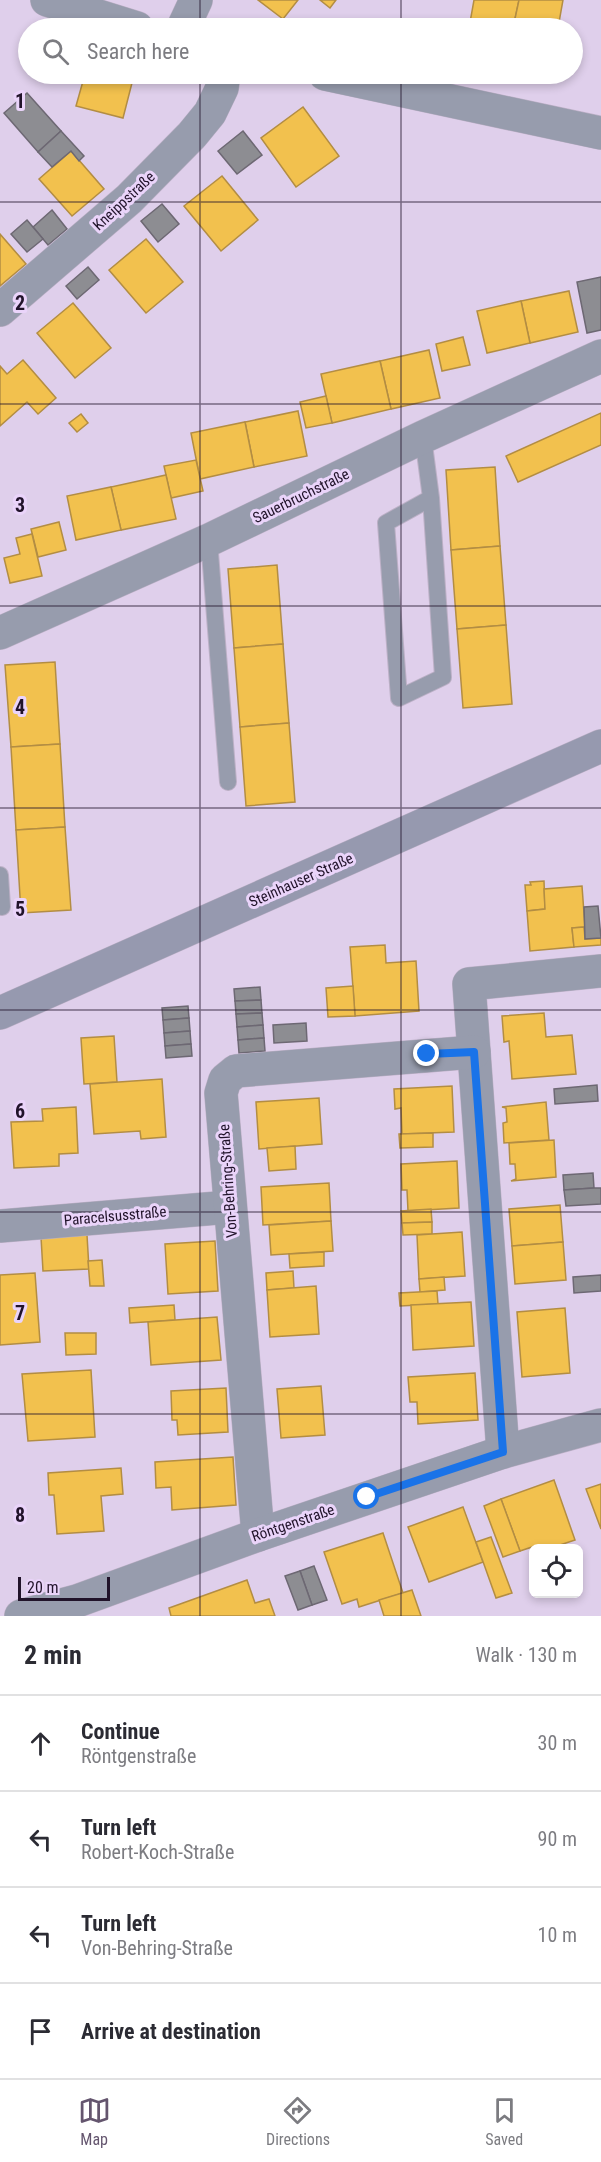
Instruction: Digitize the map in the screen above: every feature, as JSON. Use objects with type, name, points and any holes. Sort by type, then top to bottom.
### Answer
[{"type":"main road","name":"Steinhauser Straße","points":[[0,1013],[601,746]]},
{"type":"street","points":[[47,0],[105,18]]},
{"type":"street","points":[[188,18],[196,0]]},
{"type":"street","name":"Kneippstraße","points":[[0,310],[129,198],[192,135],[214,105],[223,84]]},
{"type":"street","points":[[372,84],[601,133]]},
{"type":"street","name":"Sauerbruchstraße","points":[[0,633],[209,540],[423,437],[601,357]]},
{"type":"street","points":[[503,1452],[469,984],[601,971]]},
{"type":"street","name":"Von-Behring-Straße","points":[[258,1535],[221,1093],[225,1080],[236,1071],[474,1052]]},
{"type":"street","name":"Paracelsusstraße","points":[[0,1226],[230,1207]]},
{"type":"street","name":"Röntgenstraße","points":[[21,1616],[79,1608],[258,1535],[503,1452],[601,1425]]},
{"type":"lane","points":[[423,437],[431,498],[443,677],[399,698],[386,523],[431,498]]},
{"type":"lane","points":[[209,540],[228,782]]},
{"type":"lane","points":[[0,875],[2,907]]},
{"type":"building: Homes","points":[[258,0],[298,0],[282,18]]},
{"type":"building: Homes","points":[[320,0],[336,0],[330,8]]},
{"type":"building: Homes","points":[[474,0],[519,0],[515,18],[471,18]]},
{"type":"building: Homes","points":[[519,0],[563,0],[560,18],[515,18]]},
{"type":"building: Homes","points":[[82,84],[132,84],[123,118],[76,106]]},
{"type":"building: Homes","points":[[303,107],[339,156],[296,187],[261,138]]},
{"type":"building: Homes","points":[[71,151],[104,189],[72,216],[39,179]]},
{"type":"building: Homes","points":[[222,176],[258,220],[221,251],[184,206]]},
{"type":"building: Homes","points":[[0,234],[26,264],[0,286]]},
{"type":"building: Homes","points":[[146,239],[183,282],[146,313],[109,270]]},
{"type":"building: Homes","points":[[569,291],[578,332],[530,343],[521,301]]},
{"type":"building: Homes","points":[[521,301],[530,343],[487,353],[477,311]]},
{"type":"building: Homes","points":[[73,303],[111,348],[75,378],[37,333]]},
{"type":"building: Homes","points":[[463,337],[470,365],[442,371],[436,344]]},
{"type":"building: Homes","points":[[429,350],[440,398],[391,409],[380,361]]},
{"type":"building: Homes","points":[[23,360],[56,398],[38,414],[27,402],[0,426],[0,366],[7,374]]},
{"type":"building: Homes","points":[[380,361],[391,409],[332,423],[321,374]]},
{"type":"building: Homes","points":[[326,396],[332,423],[306,428],[300,402]]},
{"type":"building: Homes","points":[[298,411],[307,456],[254,467],[245,422]]},
{"type":"building: Homes","points":[[601,413],[601,445],[518,482],[506,456]]},
{"type":"building: Homes","points":[[81,414],[88,423],[77,432],[69,423]]},
{"type":"building: Homes","points":[[245,422],[254,467],[200,479],[191,433]]},
{"type":"building: Homes","points":[[196,460],[203,491],[171,498],[164,466]]},
{"type":"building: Homes","points":[[495,467],[500,546],[451,550],[446,470]]},
{"type":"building: Homes","points":[[166,475],[176,519],[121,530],[111,487]]},
{"type":"building: Homes","points":[[111,487],[121,530],[76,540],[67,496]]},
{"type":"building: Homes","points":[[59,522],[66,550],[38,557],[31,529]]},
{"type":"building: Homes","points":[[32,534],[42,576],[10,583],[4,558],[20,554],[16,538]]},
{"type":"building: Homes","points":[[500,546],[506,625],[457,629],[451,550]]},
{"type":"building: Homes","points":[[277,565],[283,644],[234,648],[228,569]]},
{"type":"building: Homes","points":[[506,625],[512,704],[463,708],[457,629]]},
{"type":"building: Homes","points":[[283,644],[289,723],[240,727],[234,648]]},
{"type":"building: Homes","points":[[55,662],[60,744],[11,747],[5,665]]},
{"type":"building: Homes","points":[[289,723],[295,802],[246,806],[240,727]]},
{"type":"building: Homes","points":[[60,744],[65,827],[16,830],[11,747]]},
{"type":"building: Homes","points":[[65,827],[71,910],[21,913],[16,830]]},
{"type":"building: Homes","points":[[544,881],[545,909],[527,911],[525,885],[531,885],[530,882]]},
{"type":"building: Homes","points":[[582,886],[585,927],[572,928],[574,947],[530,951],[527,911],[545,909],[544,889]]},
{"type":"building: Homes","points":[[584,927],[585,939],[601,938],[601,945],[574,947],[572,928]]},
{"type":"building: Homes","points":[[385,945],[386,963],[416,961],[419,1011],[355,1016],[350,947]]},
{"type":"building: Homes","points":[[353,986],[355,1016],[328,1017],[326,988]]},
{"type":"building: Homes","points":[[544,1013],[546,1037],[572,1035],[576,1074],[512,1079],[509,1041],[504,1042],[502,1016]]},
{"type":"building: Homes","points":[[114,1036],[117,1082],[84,1084],[81,1038]]},
{"type":"building: Homes","points":[[162,1079],[166,1137],[141,1139],[140,1131],[94,1134],[90,1084]]},
{"type":"building: Homes","points":[[452,1086],[454,1132],[402,1134],[401,1108],[395,1109],[394,1089]]},
{"type":"building: Homes","points":[[319,1098],[322,1144],[259,1149],[256,1102]]},
{"type":"building: Homes","points":[[546,1102],[549,1140],[504,1143],[503,1123],[507,1122],[506,1108],[502,1107]]},
{"type":"building: Homes","points":[[76,1107],[78,1153],[59,1154],[59,1166],[14,1168],[11,1122],[43,1121],[42,1109]]},
{"type":"building: Homes","points":[[433,1133],[433,1147],[400,1148],[399,1134]]},
{"type":"building: Homes","points":[[554,1140],[556,1177],[511,1181],[516,1179],[515,1164],[510,1164],[509,1143]]},
{"type":"building: Homes","points":[[295,1146],[296,1169],[269,1171],[267,1148]]},
{"type":"building: Homes","points":[[457,1161],[459,1208],[408,1211],[407,1190],[402,1190],[401,1164]]},
{"type":"building: Homes","points":[[329,1183],[331,1221],[263,1225],[261,1187]]},
{"type":"building: Homes","points":[[560,1205],[563,1242],[512,1246],[509,1209]]},
{"type":"building: Homes","points":[[431,1209],[432,1222],[402,1223],[401,1211]]},
{"type":"building: Homes","points":[[331,1221],[333,1251],[271,1255],[269,1225]]},
{"type":"building: Homes","points":[[432,1222],[432,1234],[403,1235],[402,1223]]},
{"type":"building: Homes","points":[[462,1232],[465,1276],[419,1279],[417,1235]]},
{"type":"building: Homes","points":[[87,1235],[89,1269],[43,1271],[41,1237]]},
{"type":"building: Homes","points":[[215,1241],[218,1291],[168,1294],[165,1244]]},
{"type":"building: Homes","points":[[563,1242],[566,1280],[515,1284],[512,1246]]},
{"type":"building: Homes","points":[[324,1252],[324,1266],[290,1268],[289,1254]]},
{"type":"building: Homes","points":[[102,1260],[104,1286],[90,1286],[88,1261]]},
{"type":"building: Homes","points":[[293,1271],[294,1288],[267,1290],[266,1273]]},
{"type":"building: Homes","points":[[35,1273],[40,1342],[0,1345],[0,1275]]},
{"type":"building: Homes","points":[[444,1277],[445,1290],[420,1292],[419,1279]]},
{"type":"building: Homes","points":[[316,1286],[319,1334],[270,1337],[267,1290]]},
{"type":"building: Homes","points":[[437,1291],[438,1304],[400,1306],[399,1293]]},
{"type":"building: Homes","points":[[471,1302],[474,1346],[413,1350],[411,1305]]},
{"type":"building: Homes","points":[[174,1305],[175,1320],[130,1323],[129,1308]]},
{"type":"building: Homes","points":[[565,1308],[570,1373],[522,1377],[517,1312]]},
{"type":"building: Homes","points":[[217,1317],[221,1360],[151,1365],[148,1322]]},
{"type":"building: Homes","points":[[65,1333],[96,1333],[96,1354],[66,1355]]},
{"type":"building: Homes","points":[[91,1370],[95,1437],[28,1441],[22,1374]]},
{"type":"building: Homes","points":[[475,1373],[478,1420],[418,1424],[417,1402],[410,1402],[408,1377]]},
{"type":"building: Homes","points":[[321,1386],[325,1435],[281,1438],[277,1389]]},
{"type":"building: Homes","points":[[226,1388],[228,1432],[178,1435],[177,1420],[172,1420],[171,1391]]},
{"type":"building: Homes","points":[[233,1457],[236,1505],[172,1510],[171,1487],[156,1488],[155,1462]]},
{"type":"building: Homes","points":[[121,1468],[123,1494],[101,1496],[104,1531],[57,1534],[54,1495],[49,1495],[48,1473]]},
{"type":"building: Homes","points":[[554,1480],[575,1540],[563,1544],[529,1544],[529,1548],[520,1551],[501,1499]]},
{"type":"building: Homes","points":[[601,1484],[601,1529],[586,1489]]},
{"type":"building: Homes","points":[[501,1499],[520,1551],[503,1557],[484,1506]]},
{"type":"building: Homes","points":[[463,1507],[483,1562],[429,1582],[408,1527]]},
{"type":"building: Homes","points":[[383,1533],[403,1593],[359,1607],[357,1599],[342,1604],[324,1552]]},
{"type":"building: Homes","points":[[491,1537],[512,1593],[496,1598],[476,1542]]},
{"type":"building: Homes","points":[[247,1580],[255,1603],[269,1599],[275,1616],[171,1616],[169,1608]]},
{"type":"building: Homes","points":[[412,1590],[421,1616],[384,1616],[379,1600]]},
{"type":"building: Industry","points":[[27,93],[61,131],[38,152],[4,113]]},
{"type":"building: Industry","points":[[61,131],[84,156],[79,161],[71,151],[52,167],[38,152]]},
{"type":"building: Industry","points":[[243,131],[262,155],[237,174],[218,151]]},
{"type":"building: Industry","points":[[162,204],[179,224],[158,242],[141,221]]},
{"type":"building: Industry","points":[[52,210],[67,229],[48,245],[33,227]]},
{"type":"building: Industry","points":[[27,220],[43,239],[27,252],[11,234]]},
{"type":"building: Industry","points":[[88,267],[99,280],[77,299],[66,286]]},
{"type":"building: Industry","points":[[601,277],[601,330],[587,333],[577,282]]},
{"type":"building: Industry","points":[[598,906],[601,938],[585,939],[584,907]]},
{"type":"building: Industry","points":[[260,987],[261,1000],[235,1001],[234,989]]},
{"type":"building: Industry","points":[[261,1000],[262,1013],[236,1014],[235,1001]]},
{"type":"building: Industry","points":[[188,1006],[189,1018],[163,1020],[162,1008]]},
{"type":"building: Industry","points":[[262,1013],[263,1025],[237,1027],[236,1014]]},
{"type":"building: Industry","points":[[189,1018],[190,1031],[164,1033],[163,1020]]},
{"type":"building: Industry","points":[[306,1023],[307,1041],[274,1043],[273,1025]]},
{"type":"building: Industry","points":[[263,1025],[264,1038],[238,1040],[237,1027]]},
{"type":"building: Industry","points":[[190,1031],[191,1044],[165,1046],[164,1033]]},
{"type":"building: Industry","points":[[264,1038],[265,1051],[239,1053],[238,1040]]},
{"type":"building: Industry","points":[[191,1044],[192,1056],[166,1058],[165,1046]]},
{"type":"building: Industry","points":[[597,1085],[598,1101],[555,1104],[554,1089]]},
{"type":"building: Industry","points":[[593,1173],[594,1188],[564,1190],[563,1175]]},
{"type":"building: Industry","points":[[601,1188],[601,1204],[566,1206],[564,1190]]},
{"type":"building: Industry","points":[[601,1275],[601,1291],[574,1293],[573,1277]]},
{"type":"building: Industry","points":[[314,1566],[327,1600],[312,1605],[300,1571]]},
{"type":"building: Industry","points":[[300,1571],[312,1605],[298,1610],[285,1576]]},
{"type":"route","points":[[367,1497],[503,1452],[474,1052],[427,1054]]}]
